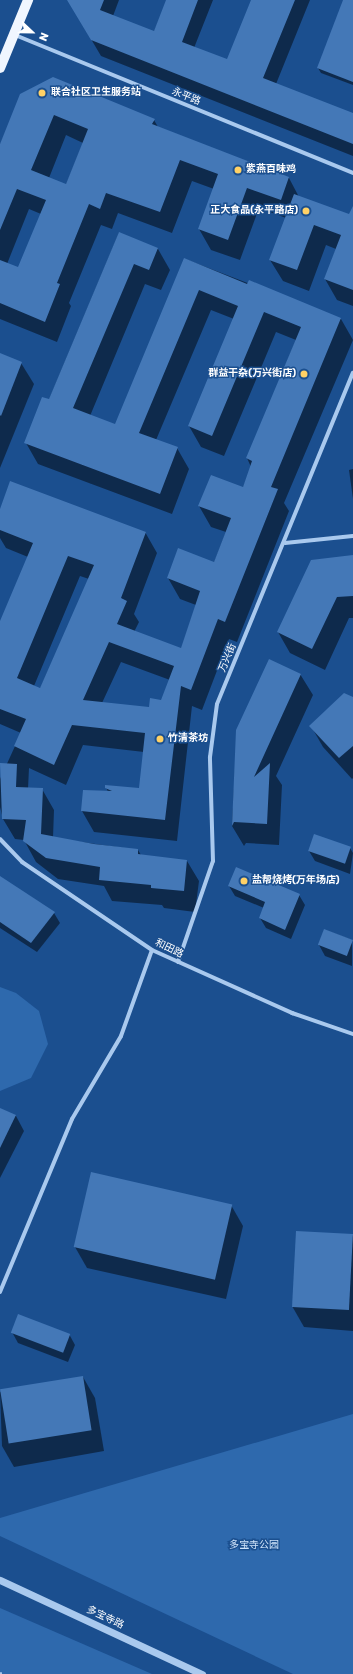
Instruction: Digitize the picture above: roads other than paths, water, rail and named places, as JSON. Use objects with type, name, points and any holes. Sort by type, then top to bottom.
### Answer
[{"type":"main road","points":[[0,68],[28,0]]},
{"type":"street","name":"永平路","points":[[13,35],[353,173]]},
{"type":"street","name":"万兴街","points":[[178,962],[213,861],[210,757],[217,704],[285,543],[353,373]]},
{"type":"street","points":[[285,543],[353,536]]},
{"type":"street","name":"和田路","points":[[0,839],[22,862],[152,950],[292,1013],[353,1034]]},
{"type":"street","points":[[0,1292],[72,1119],[121,1036],[152,950]]},
{"type":"street","name":"多宝寺路","points":[[0,1580],[202,1674]]},
{"type":"place","name":"联合社区卫生服务站","points":[[42,93]]},
{"type":"place","name":"紫燕百味鸡","points":[[238,170]]},
{"type":"place","name":"正大食品(永平路店)","points":[[306,211]]},
{"type":"place","name":"群益干杂(万兴街店)","points":[[304,374]]},
{"type":"place","name":"竹清茶坊","points":[[160,739]]},
{"type":"place","name":"盐帮烧烤(万年场店)","points":[[244,881]]},
{"type":"park label","name":"多宝寺公园","points":[[254,1546]]}]
